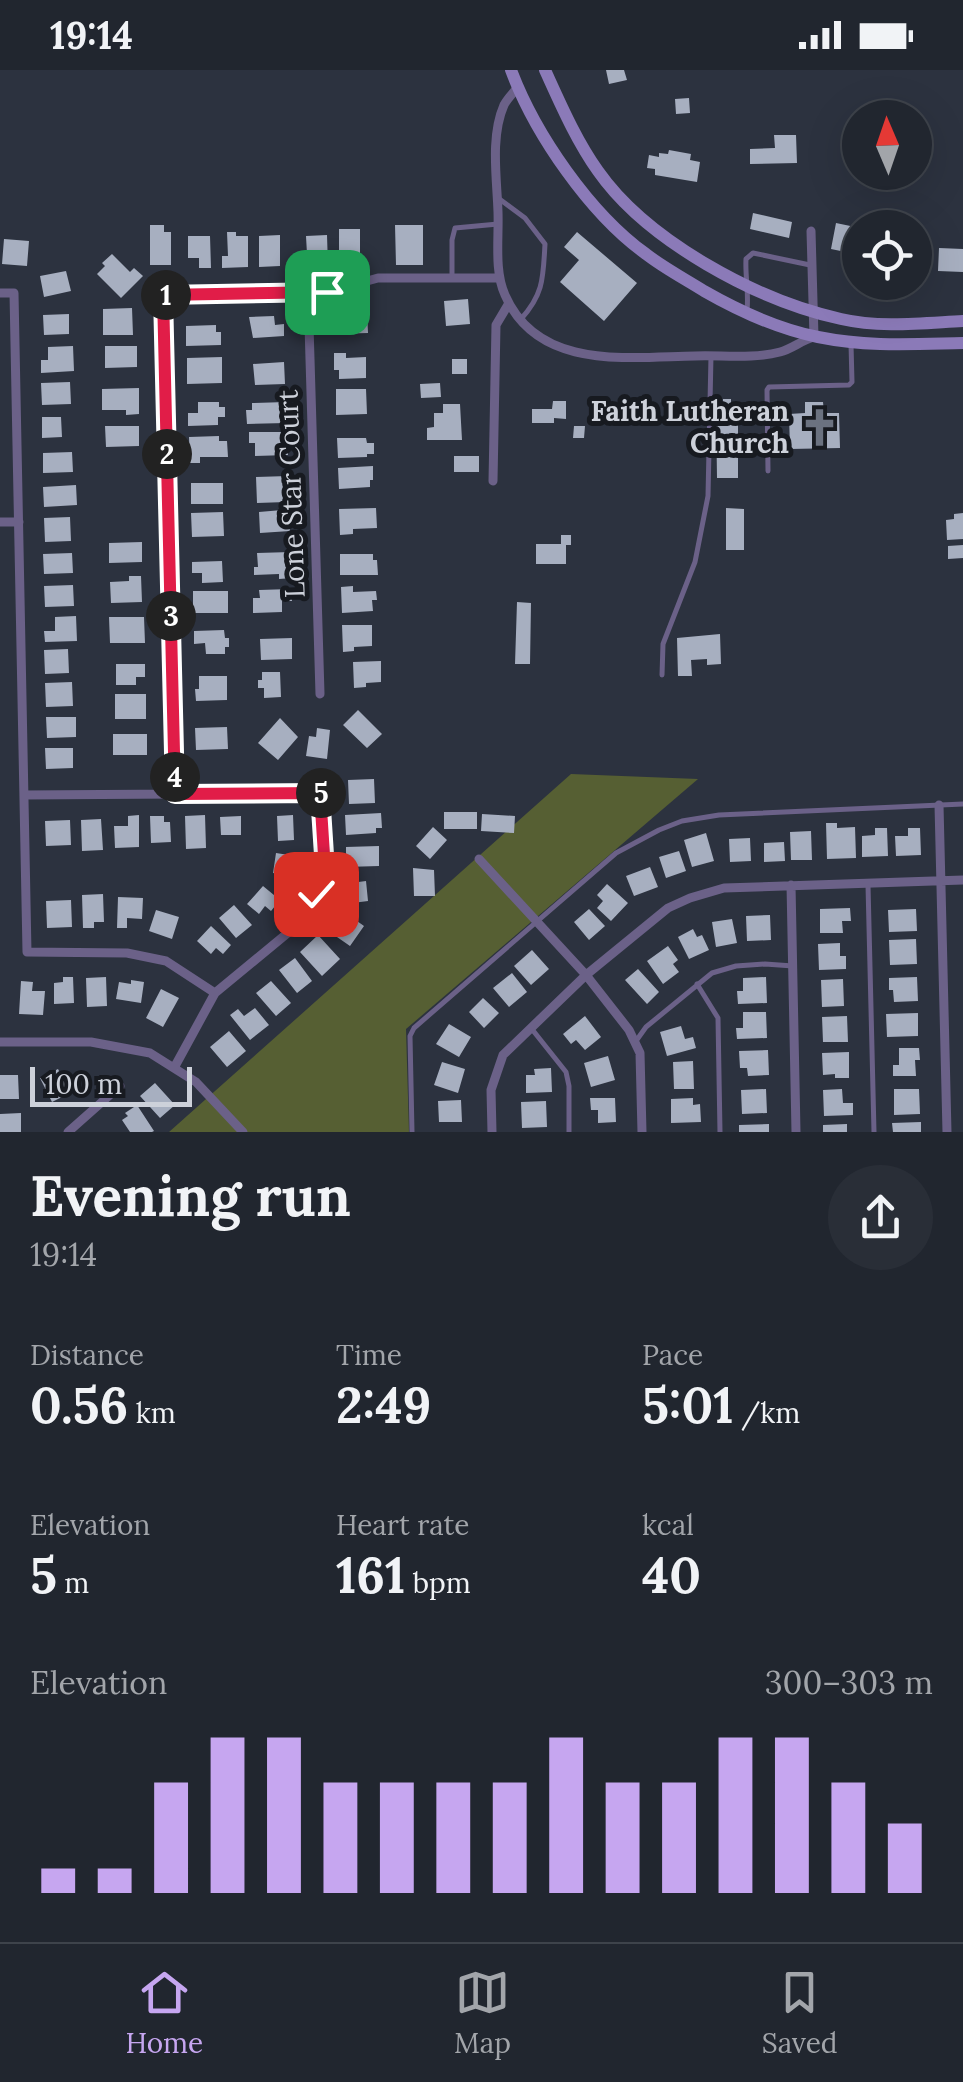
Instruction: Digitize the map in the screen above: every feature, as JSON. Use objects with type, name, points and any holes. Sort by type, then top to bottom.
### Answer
[{"type":"main road","points":[[511,70],[558,158],[583,194],[643,252],[698,287],[746,313],[814,337],[902,346],[963,342]]},
{"type":"main road","points":[[545,70],[577,140],[600,175],[627,204],[658,232],[747,286],[843,320],[963,321]]},
{"type":"street","points":[[518,87],[504,104],[496,140],[500,278],[509,303],[543,341],[587,355],[614,357],[774,354],[814,337],[811,232]]},
{"type":"street","points":[[175,794],[163,295],[327,292],[378,278],[500,278]]},
{"type":"street","name":"Lone Star Court","points":[[308,292],[320,694]]},
{"type":"street","points":[[0,294],[14,293],[27,952],[127,953],[166,961],[215,992]]},
{"type":"street","points":[[493,481],[496,325],[509,303]]},
{"type":"street","points":[[0,522],[19,522]]},
{"type":"street","points":[[24,795],[320,793],[324,855],[316,894],[301,922],[215,992],[174,1068]]},
{"type":"street","points":[[938,805],[947,1132]]},
{"type":"street","points":[[479,859],[586,975],[636,1041],[641,1064],[642,1132]]},
{"type":"street","points":[[492,1132],[491,1090],[503,1054],[586,975],[668,908],[724,888],[963,880]]},
{"type":"street","points":[[791,886],[796,1132]]},
{"type":"street","points":[[0,1042],[91,1042],[150,1053],[196,1082],[243,1132]]},
{"type":"street","points":[[68,1132],[120,1086]]},
{"type":"lane","points":[[498,198],[526,218],[545,244],[537,302],[521,319]]},
{"type":"lane","points":[[452,278],[452,240],[456,228],[498,224]]},
{"type":"lane","points":[[746,313],[746,259],[752,254],[811,265]]},
{"type":"lane","points":[[768,471],[767,390],[849,385],[852,343]]},
{"type":"lane","points":[[662,675],[662,644],[695,562],[708,496],[711,356]]},
{"type":"lane","points":[[412,1132],[410,1036],[414,1028],[616,853],[682,822],[744,812],[963,804]]},
{"type":"lane","points":[[868,883],[874,1132]]},
{"type":"lane","points":[[636,1041],[646,1026],[712,973],[736,966],[793,966]]},
{"type":"lane","points":[[697,984],[718,1018],[720,1132]]},
{"type":"lane","points":[[531,1028],[566,1072],[569,1132]]},
{"type":"green space","points":[[571,774],[698,779],[406,1029],[409,1132],[169,1132]]},
{"type":"building","points":[[606,70],[624,70],[627,80],[609,84]]},
{"type":"building","points":[[689,98],[690,113],[676,114],[675,99]]},
{"type":"building","points":[[774,135],[796,135],[797,163],[750,164],[750,149],[775,148]]},
{"type":"building","points":[[669,150],[691,154],[690,160],[700,162],[697,182],[655,175],[655,169],[647,168],[649,155],[659,157],[659,153],[668,154]]},
{"type":"building","points":[[753,213],[792,222],[789,238],[750,229]]},
{"type":"building","points":[[836,223],[842,224],[842,251],[831,249]]},
{"type":"building","points":[[150,225],[164,225],[164,232],[171,232],[171,265],[150,265]]},
{"type":"building","points":[[395,225],[423,225],[423,265],[396,265]]},
{"type":"building","points":[[339,229],[360,229],[360,257],[339,257]]},
{"type":"building","points":[[227,232],[248,236],[248,267],[222,268],[222,256],[228,256]]},
{"type":"building","points":[[577,232],[637,283],[604,321],[560,282],[579,260],[564,247]]},
{"type":"building","points":[[280,235],[280,266],[259,267],[259,236]]},
{"type":"building","points":[[327,235],[328,266],[302,266],[302,254],[307,254],[306,236]]},
{"type":"building","points":[[188,236],[210,236],[211,268],[199,268],[199,258],[188,258]]},
{"type":"building","points":[[4,239],[29,241],[27,266],[2,264]]},
{"type":"building","points":[[939,248],[963,249],[963,272],[938,271]]},
{"type":"building","points":[[112,254],[130,272],[134,268],[143,276],[121,298],[97,274]]},
{"type":"building","points":[[66,271],[71,291],[44,297],[40,276]]},
{"type":"building","points":[[468,299],[470,324],[446,326],[444,301]]},
{"type":"building","points":[[132,308],[133,335],[103,335],[103,309]]},
{"type":"building","points":[[367,311],[368,333],[334,334],[333,322],[341,322],[340,312]]},
{"type":"building","points":[[69,314],[69,334],[44,335],[43,315]]},
{"type":"building","points":[[274,316],[275,325],[284,324],[284,336],[253,338],[249,317]]},
{"type":"building","points":[[216,325],[216,332],[221,332],[221,345],[186,346],[186,326]]},
{"type":"building","points":[[73,346],[74,371],[41,373],[41,360],[48,360],[48,347]]},
{"type":"building","points":[[105,346],[137,346],[137,367],[105,368]]},
{"type":"building","points":[[334,353],[346,353],[346,358],[366,357],[366,378],[339,379],[339,370],[334,370]]},
{"type":"building","points":[[222,357],[222,383],[187,384],[187,358]]},
{"type":"building","points":[[452,359],[467,359],[467,374],[452,374]]},
{"type":"building","points":[[284,362],[285,384],[255,385],[253,364]]},
{"type":"building","points":[[70,382],[71,404],[42,405],[41,383]]},
{"type":"building","points":[[440,383],[441,397],[421,398],[420,384]]},
{"type":"building","points":[[139,388],[139,414],[102,410],[102,389]]},
{"type":"building","points":[[336,389],[366,389],[367,414],[336,415]]},
{"type":"building","points":[[723,399],[731,399],[731,409],[738,409],[738,478],[717,478],[716,409],[723,409]]},
{"type":"building","points":[[553,401],[566,401],[566,419],[532,423],[532,409],[552,409]]},
{"type":"building","points":[[198,402],[219,402],[219,407],[225,407],[225,417],[218,417],[218,425],[188,426],[188,413],[198,413]]},
{"type":"building","points":[[286,402],[286,423],[247,424],[246,410],[252,410],[252,403]]},
{"type":"building","points":[[805,402],[823,402],[824,413],[839,413],[840,448],[790,449],[789,414],[805,413]]},
{"type":"building","points":[[443,404],[460,404],[462,440],[427,440],[427,428],[434,427],[434,413],[443,413]]},
{"type":"building","points":[[42,417],[61,417],[62,437],[42,438]]},
{"type":"building","points":[[105,426],[139,426],[139,446],[106,447]]},
{"type":"building","points":[[574,426],[585,426],[584,438],[573,438]]},
{"type":"building","points":[[249,432],[287,432],[288,455],[255,456],[255,443],[249,443]]},
{"type":"building","points":[[219,436],[219,441],[227,441],[228,457],[200,457],[200,463],[190,463],[189,437]]},
{"type":"building","points":[[337,438],[366,438],[367,443],[374,443],[374,454],[338,458]]},
{"type":"building","points":[[72,452],[73,472],[43,473],[43,453]]},
{"type":"building","points":[[454,456],[479,456],[479,472],[454,472]]},
{"type":"building","points":[[373,466],[370,487],[339,489],[338,468]]},
{"type":"building","points":[[288,476],[286,502],[257,503],[256,477]]},
{"type":"building","points":[[191,483],[223,483],[223,504],[191,504]]},
{"type":"building","points":[[76,485],[77,505],[44,507],[43,487]]},
{"type":"building","points":[[376,508],[377,528],[353,529],[353,534],[340,535],[339,509]]},
{"type":"building","points":[[726,508],[744,509],[744,550],[726,550]]},
{"type":"building","points":[[282,510],[282,520],[289,519],[290,531],[260,533],[259,512]]},
{"type":"building","points":[[223,512],[224,536],[192,537],[191,513]]},
{"type":"building","points":[[963,513],[963,539],[947,540],[946,520]]},
{"type":"building","points":[[70,517],[71,541],[45,542],[44,518]]},
{"type":"building","points":[[561,535],[571,535],[571,545],[566,545],[566,564],[536,564],[536,544],[561,544]]},
{"type":"building","points":[[142,542],[142,562],[109,563],[109,543]]},
{"type":"building","points":[[963,545],[963,558],[948,559],[948,546]]},
{"type":"building","points":[[291,552],[292,578],[254,575],[257,553]]},
{"type":"building","points":[[72,553],[73,573],[44,574],[43,554]]},
{"type":"building","points":[[340,554],[373,554],[378,575],[340,575]]},
{"type":"building","points":[[222,561],[223,582],[202,583],[202,573],[192,573],[192,562]]},
{"type":"building","points":[[129,576],[141,576],[142,602],[111,603],[110,582],[129,581]]},
{"type":"building","points":[[73,585],[74,606],[45,607],[44,586]]},
{"type":"building","points":[[353,586],[353,592],[376,591],[373,611],[342,613],[341,587]]},
{"type":"building","points":[[291,589],[292,601],[282,601],[282,612],[253,613],[253,598],[260,598],[259,590]]},
{"type":"building","points":[[193,591],[228,591],[228,613],[193,613]]},
{"type":"building","points":[[517,602],[531,603],[530,664],[515,664]]},
{"type":"building","points":[[76,616],[77,641],[45,642],[44,631],[55,631],[55,617]]},
{"type":"building","points":[[109,617],[144,617],[145,643],[110,643]]},
{"type":"building","points":[[342,625],[372,625],[372,646],[343,652]]},
{"type":"building","points":[[224,630],[225,638],[229,638],[225,654],[206,654],[205,643],[194,644],[194,631]]},
{"type":"building","points":[[720,634],[721,664],[707,665],[707,659],[691,660],[692,676],[678,676],[677,638]]},
{"type":"building","points":[[292,638],[292,659],[261,660],[260,639]]},
{"type":"building","points":[[68,649],[69,673],[45,674],[44,650]]},
{"type":"building","points":[[381,661],[381,682],[354,688],[353,662]]},
{"type":"building","points":[[116,664],[145,664],[145,677],[136,677],[136,685],[116,685]]},
{"type":"building","points":[[262,672],[280,672],[281,697],[264,698],[264,688],[258,688]]},
{"type":"building","points":[[199,676],[227,676],[227,700],[196,701]]},
{"type":"building","points":[[72,682],[73,706],[46,707],[45,683]]},
{"type":"building","points":[[115,694],[146,694],[146,719],[115,719]]},
{"type":"building","points":[[358,710],[382,734],[367,748],[343,725]]},
{"type":"building","points":[[46,717],[76,717],[76,737],[47,738]]},
{"type":"building","points":[[280,718],[298,737],[278,760],[258,743]]},
{"type":"building","points":[[227,727],[228,749],[196,750],[195,728]]},
{"type":"building","points":[[317,728],[330,730],[327,759],[306,756],[309,736],[316,737]]},
{"type":"building","points":[[113,734],[147,734],[147,755],[113,755]]},
{"type":"building","points":[[45,748],[73,748],[73,768],[46,769]]},
{"type":"building","points":[[374,779],[375,803],[349,804],[348,780]]},
{"type":"building","points":[[444,812],[477,812],[477,829],[444,829]]},
{"type":"building","points":[[381,813],[382,828],[376,828],[376,833],[346,835],[345,815]]},
{"type":"building","points":[[482,814],[515,816],[514,833],[481,831]]},
{"type":"building","points":[[139,815],[139,847],[115,848],[114,826],[128,826],[128,816]]},
{"type":"building","points":[[205,815],[206,848],[186,849],[185,816]]},
{"type":"building","points":[[293,815],[294,840],[278,841],[277,816]]},
{"type":"building","points":[[150,816],[164,816],[164,822],[170,822],[171,842],[151,843]]},
{"type":"building","points":[[241,816],[241,835],[221,835],[220,817]]},
{"type":"building","points":[[101,819],[103,850],[82,851],[81,820]]},
{"type":"building","points":[[70,820],[71,845],[46,846],[45,821]]},
{"type":"building","points":[[826,823],[837,823],[837,828],[855,827],[856,858],[827,859]]},
{"type":"building","points":[[433,827],[447,840],[430,859],[416,846]]},
{"type":"building","points":[[875,828],[887,828],[888,856],[862,857],[862,836],[875,835]]},
{"type":"building","points":[[908,828],[920,828],[921,855],[896,856],[895,836],[908,836]]},
{"type":"building","points":[[811,831],[812,860],[791,860],[790,832]]},
{"type":"building","points":[[706,833],[714,861],[692,867],[684,840]]},
{"type":"building","points":[[750,838],[751,861],[730,862],[729,839]]},
{"type":"building","points":[[784,842],[785,861],[764,862],[764,843]]},
{"type":"building","points":[[379,846],[379,866],[346,867],[346,847]]},
{"type":"building","points":[[679,851],[686,871],[666,878],[659,857]]},
{"type":"building","points":[[276,853],[295,856],[292,876],[273,873]]},
{"type":"building","points":[[650,867],[658,887],[634,896],[626,876]]},
{"type":"building","points":[[413,868],[434,870],[435,896],[414,896]]},
{"type":"building","points":[[366,881],[368,901],[345,904],[343,884]]},
{"type":"building","points":[[607,884],[628,903],[611,921],[597,908],[603,901],[597,895]]},
{"type":"building","points":[[263,886],[280,900],[271,911],[265,906],[259,914],[247,904]]},
{"type":"building","points":[[103,894],[104,922],[94,922],[94,928],[83,928],[82,895]]},
{"type":"building","points":[[118,897],[143,898],[142,919],[127,918],[127,928],[117,928]]},
{"type":"building","points":[[71,900],[72,927],[47,928],[46,901]]},
{"type":"building","points":[[234,905],[252,925],[236,938],[219,918]]},
{"type":"building","points":[[850,908],[851,921],[842,921],[843,933],[820,933],[820,909]]},
{"type":"building","points":[[589,909],[605,926],[589,940],[574,922]]},
{"type":"building","points":[[916,909],[917,931],[889,932],[888,910]]},
{"type":"building","points":[[156,910],[179,917],[172,939],[149,931]]},
{"type":"building","points":[[343,911],[364,926],[350,946],[324,928],[330,918],[336,922]]},
{"type":"building","points":[[770,915],[771,940],[747,941],[746,916]]},
{"type":"building","points":[[732,919],[737,943],[716,947],[712,922]]},
{"type":"building","points":[[211,926],[231,945],[223,954],[216,948],[211,954],[197,941]]},
{"type":"building","points":[[693,929],[697,937],[702,935],[709,950],[689,959],[678,937]]},
{"type":"building","points":[[318,935],[340,959],[322,976],[300,952]]},
{"type":"building","points":[[916,939],[917,964],[890,965],[889,940]]},
{"type":"building","points":[[840,943],[846,969],[819,970],[818,944]]},
{"type":"building","points":[[668,946],[678,960],[673,964],[679,972],[663,984],[647,961]]},
{"type":"building","points":[[532,950],[549,969],[531,985],[514,966]]},
{"type":"building","points":[[295,958],[312,981],[297,993],[279,970]]},
{"type":"building","points":[[638,969],[659,992],[647,1004],[625,980]]},
{"type":"building","points":[[512,973],[527,992],[509,1007],[493,988]]},
{"type":"building","points":[[63,977],[73,977],[74,1003],[54,1004],[54,983],[63,982]]},
{"type":"building","points":[[106,977],[107,1006],[87,1007],[86,978]]},
{"type":"building","points":[[766,977],[767,1003],[738,1004],[737,991],[743,991],[743,978]]},
{"type":"building","points":[[917,977],[918,1001],[894,1002],[889,978]]},
{"type":"building","points":[[843,979],[844,1006],[822,1007],[821,980]]},
{"type":"building","points":[[131,980],[144,982],[141,1003],[116,999],[119,982],[131,984]]},
{"type":"building","points":[[21,981],[33,982],[32,991],[45,991],[43,1015],[19,1014]]},
{"type":"building","points":[[271,981],[291,1003],[276,1016],[256,993]]},
{"type":"building","points":[[161,989],[179,998],[163,1027],[146,1018]]},
{"type":"building","points":[[483,998],[499,1013],[484,1028],[469,1012]]},
{"type":"building","points":[[255,1008],[269,1025],[250,1040],[230,1015],[238,1009],[244,1016]]},
{"type":"building","points":[[743,1012],[766,1012],[767,1038],[737,1039],[736,1028],[743,1028]]},
{"type":"building","points":[[918,1013],[918,1036],[887,1037],[886,1014]]},
{"type":"building","points":[[585,1016],[601,1037],[585,1050],[576,1040],[571,1044],[563,1034]]},
{"type":"building","points":[[847,1016],[848,1042],[823,1042],[822,1017]]},
{"type":"building","points":[[449,1024],[471,1037],[459,1057],[436,1044]]},
{"type":"building","points":[[681,1026],[685,1039],[693,1037],[696,1048],[667,1056],[660,1032]]},
{"type":"building","points":[[229,1031],[246,1051],[227,1067],[210,1047]]},
{"type":"building","points":[[899,1048],[919,1048],[916,1076],[893,1076],[893,1065],[899,1065]]},
{"type":"building","points":[[768,1050],[769,1075],[748,1076],[747,1068],[740,1068],[739,1051]]},
{"type":"building","points":[[849,1052],[849,1078],[823,1075],[822,1053]]},
{"type":"building","points":[[608,1056],[615,1080],[591,1087],[584,1063]]},
{"type":"building","points":[[693,1061],[694,1089],[674,1089],[673,1062]]},
{"type":"building","points":[[442,1062],[465,1069],[458,1093],[434,1085]]},
{"type":"building","points":[[551,1068],[552,1092],[526,1093],[526,1075],[535,1075],[534,1069]]},
{"type":"building","points":[[58,1069],[70,1093],[52,1102],[40,1078]]},
{"type":"building","points":[[0,1075],[18,1075],[19,1099],[0,1099]]},
{"type":"building","points":[[155,1083],[175,1105],[160,1118],[140,1096]]},
{"type":"building","points":[[766,1089],[767,1113],[742,1114],[741,1090]]},
{"type":"building","points":[[842,1089],[843,1103],[853,1103],[853,1115],[824,1116],[823,1090]]},
{"type":"building","points":[[894,1089],[919,1089],[920,1114],[894,1115]]},
{"type":"building","points":[[590,1098],[615,1098],[616,1122],[598,1123],[598,1110],[591,1110]]},
{"type":"building","points":[[693,1098],[693,1105],[700,1104],[701,1122],[671,1123],[671,1099]]},
{"type":"building","points":[[461,1100],[462,1122],[439,1122],[438,1101]]},
{"type":"building","points":[[546,1101],[547,1127],[522,1128],[521,1102]]},
{"type":"building","points":[[137,1105],[154,1131],[130,1132],[122,1120]]},
{"type":"building","points":[[21,1113],[21,1132],[0,1132],[0,1114]]},
{"type":"building","points":[[921,1122],[921,1132],[893,1132],[892,1123]]},
{"type":"building","points":[[769,1124],[769,1132],[739,1132],[739,1125]]},
{"type":"building","points":[[847,1124],[847,1132],[823,1132],[823,1125]]},
{"type":"place","name":"Faith Lutheran Church","points":[[819,427]]},
{"type":"route","points":[[316,894],[324,855],[320,793],[175,794],[163,295],[327,292]]}]
